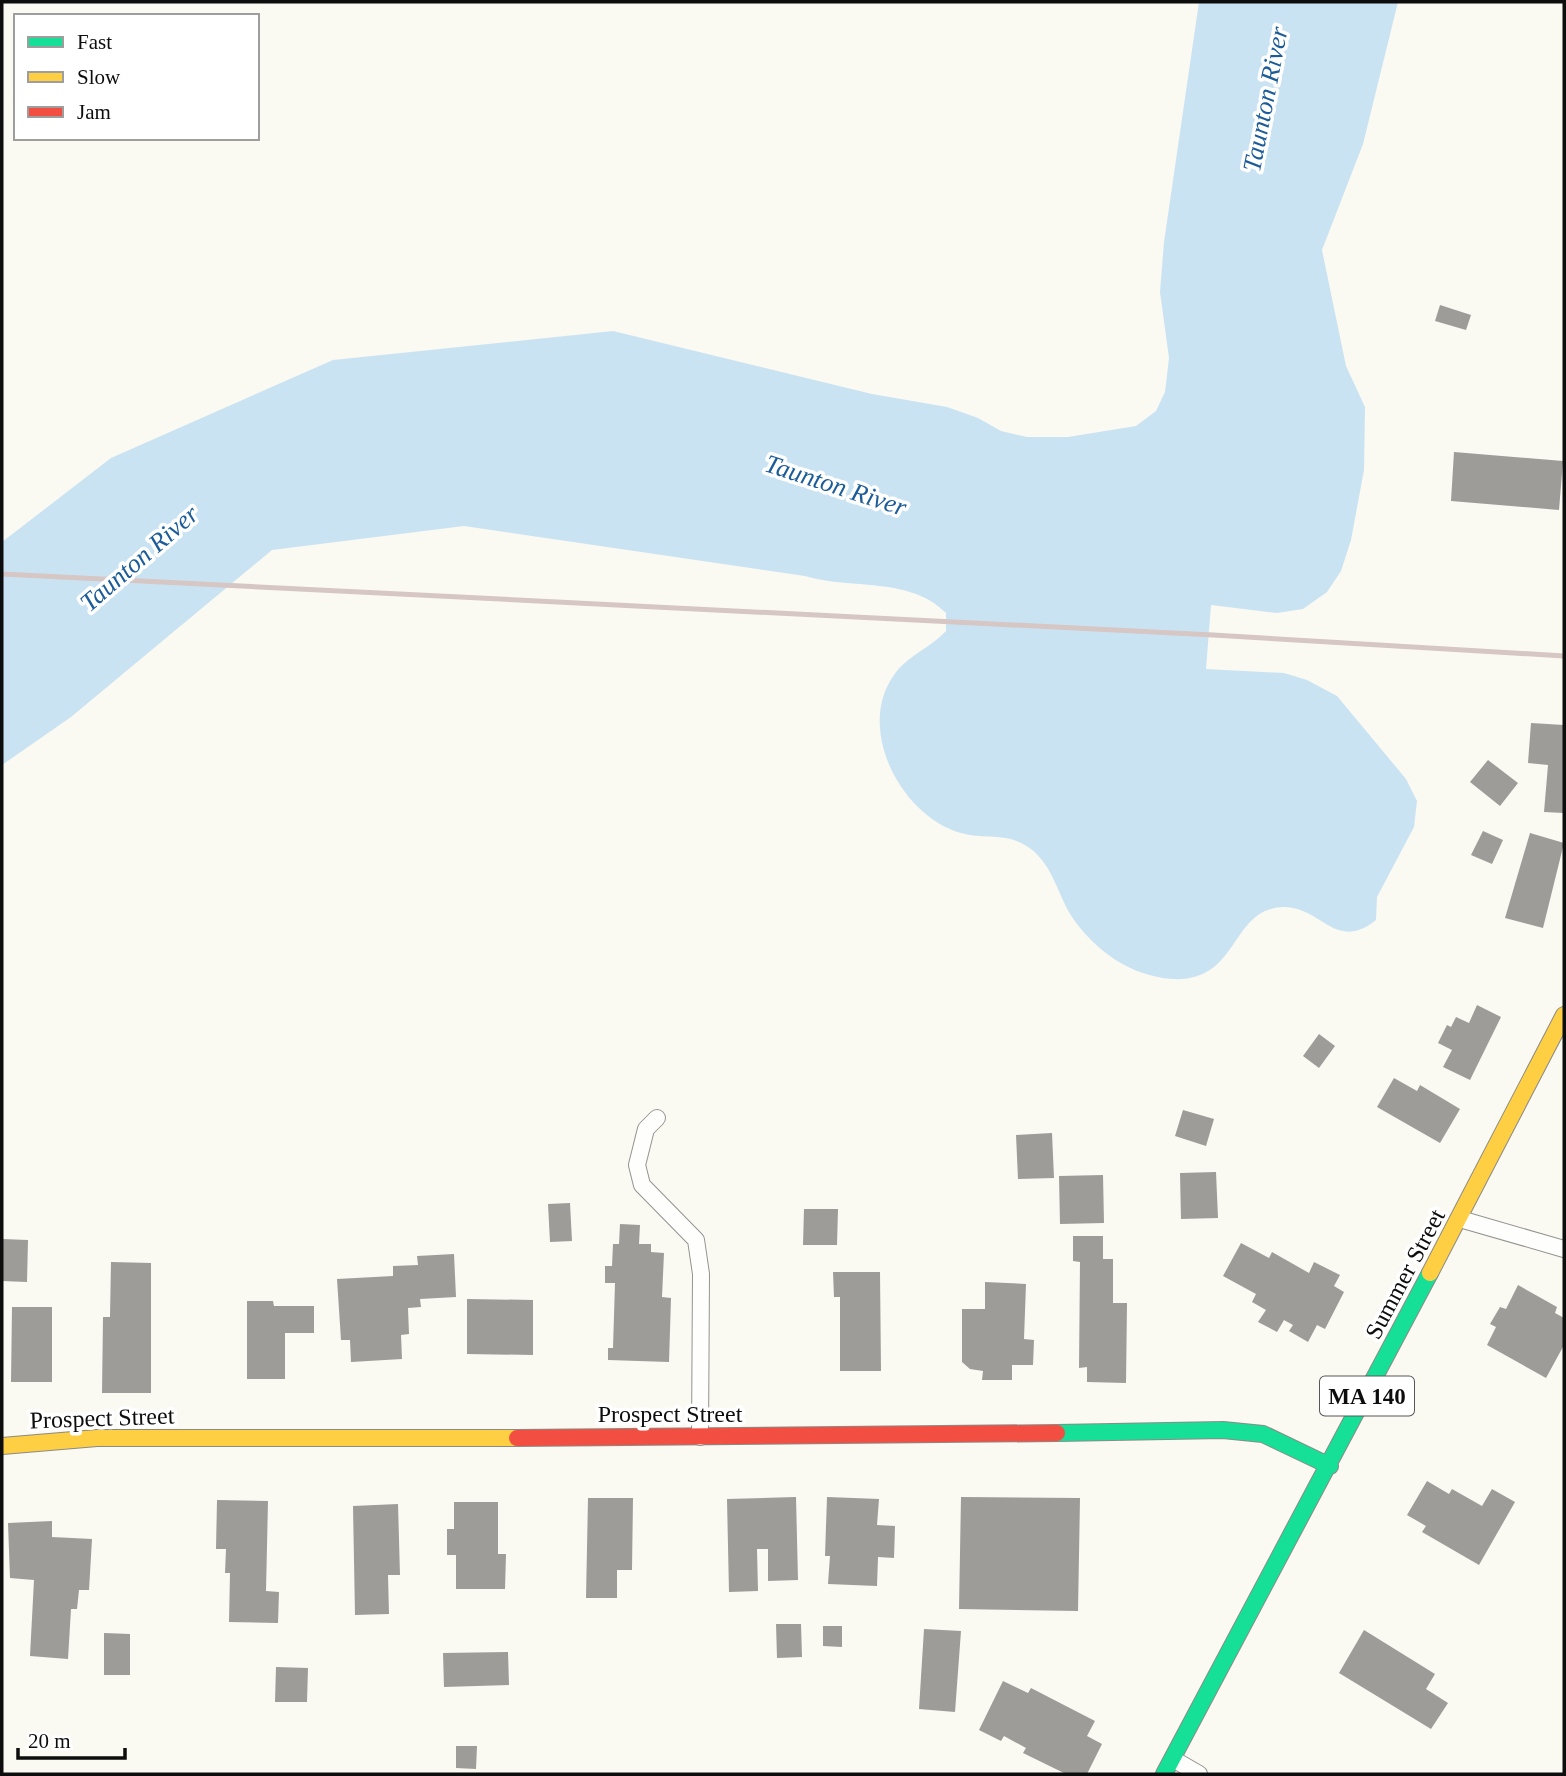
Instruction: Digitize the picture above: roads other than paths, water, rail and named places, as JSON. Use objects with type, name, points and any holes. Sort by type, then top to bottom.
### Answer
[{"type":"street","name":"Summer Street","points":[[1164,1774],[1330,1466],[1564,1015]]},
{"type":"street","name":"Prospect Street","points":[[2,1446],[97,1438],[700,1437],[1238,1431],[1276,1439],[1330,1466]]},
{"type":"lane","points":[[657,1118],[646,1129],[637,1165],[642,1185],[696,1240],[701,1274],[700,1437]]},
{"type":"lane","points":[[1460,1219],[1564,1249]]},
{"type":"lane","points":[[1173,1759],[1199,1774]]},
{"type":"water","name":"Taunton River","points":[[1199,2],[1398,2],[1363,144],[1322,250],[1346,366],[1365,407],[1364,470],[1351,540],[1341,571],[1327,592],[1303,609],[1277,613],[1211,605],[1206,669],[1284,673],[1307,680],[1337,696],[1406,779],[1417,801],[1414,827],[1377,897],[1376,920],[1362,929],[1350,932],[1339,930],[1298,909],[1285,907],[1267,910],[1253,919],[1223,958],[1211,969],[1194,977],[1157,977],[1128,967],[1103,951],[1081,929],[1045,864],[1031,849],[1014,840],[970,835],[940,824],[920,809],[891,768],[883,745],[880,720],[883,697],[899,668],[946,631],[946,613],[931,601],[915,594],[879,586],[464,526],[272,550],[71,717],[2,765],[2,542],[111,458],[333,360],[613,331],[872,394],[947,407],[978,418],[1001,431],[1027,437],[1068,437],[1136,426],[1156,411],[1165,392],[1169,358],[1160,292],[1164,242]]},
{"type":"railway","points":[[2,574],[1213,635],[1564,656]]}]
